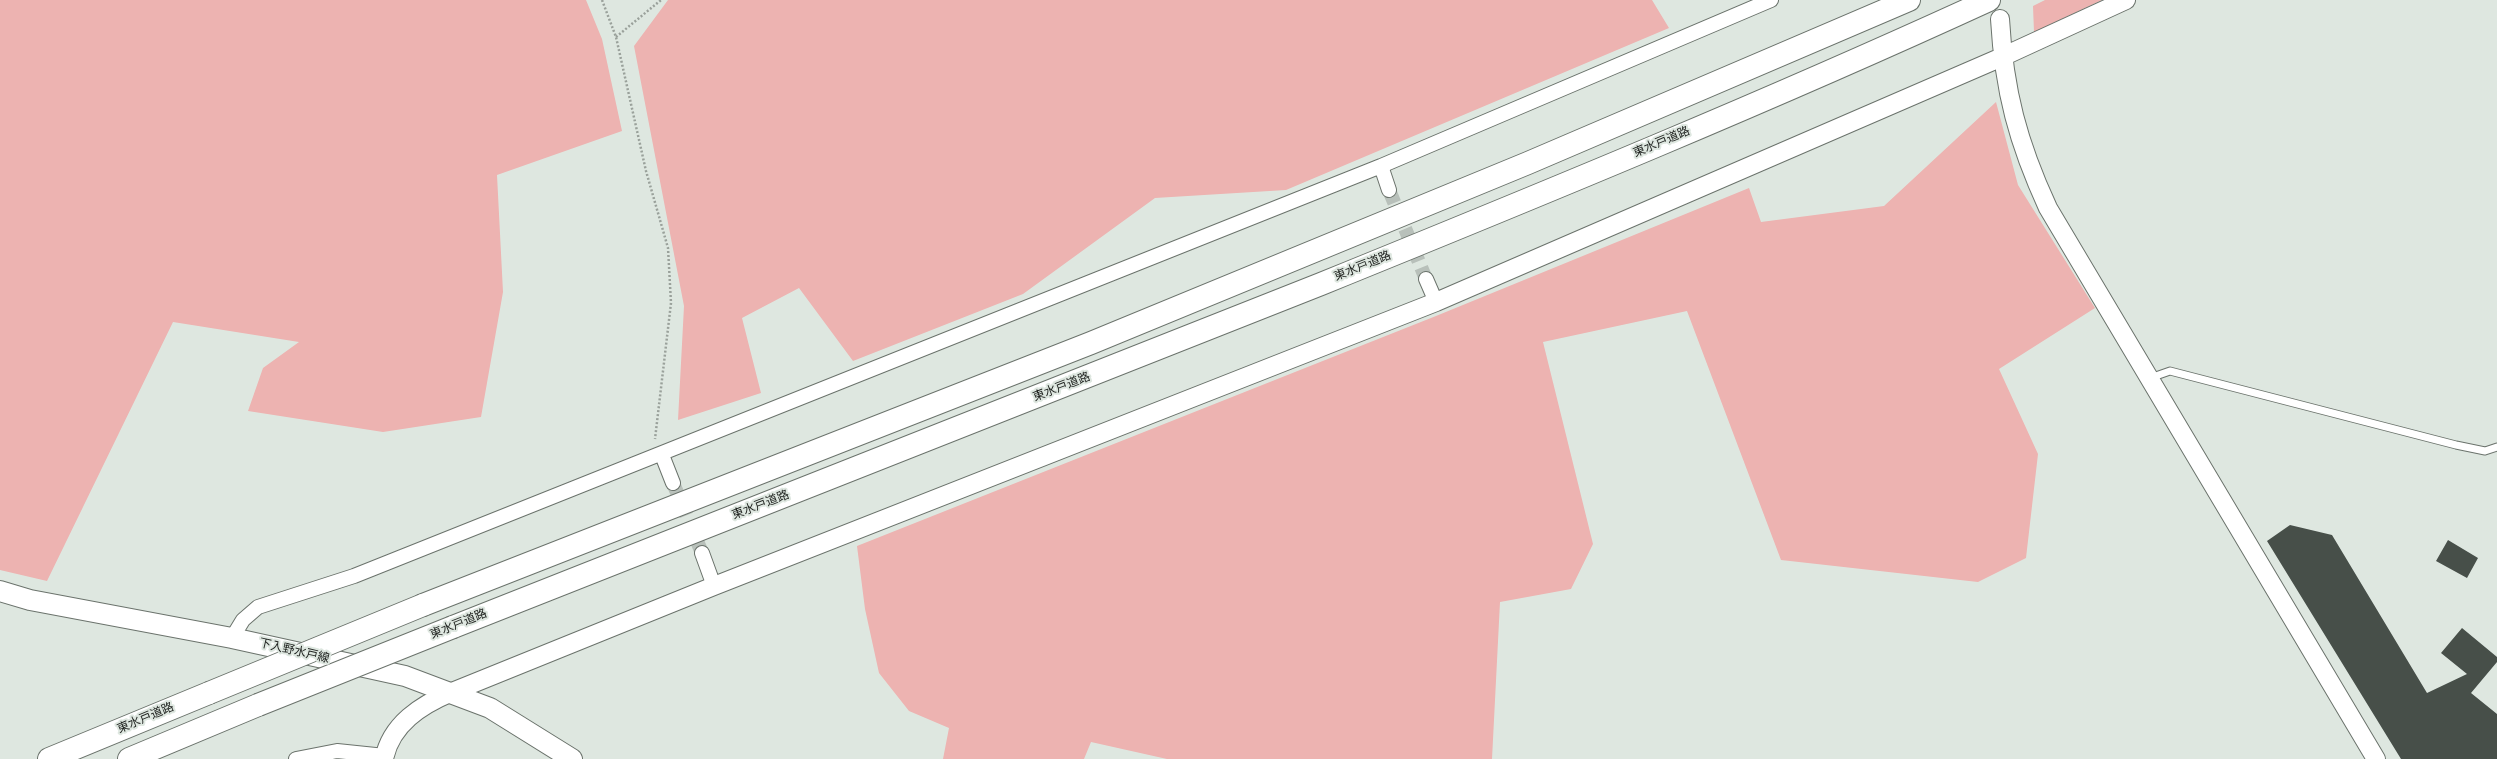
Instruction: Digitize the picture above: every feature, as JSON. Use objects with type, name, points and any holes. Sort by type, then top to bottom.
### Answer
[{"type":"highway","name":"東水戸道路","points":[[49,759],[423,605],[1099,340],[1528,163],[1909,0]]},
{"type":"highway","name":"東水戸道路","points":[[129,759],[258,705],[1100,373],[1535,198],[1876,52],[1989,0]]},
{"type":"main road","name":"下入野水戸線","points":[[0,591],[30,600],[232,638],[404,676],[452,692],[496,712],[572,759]]},
{"type":"street","points":[[232,638],[243,620],[258,608],[354,576],[662,455],[1381,166],[1771,0]]},
{"type":"street","points":[[296,759],[337,751],[384,757],[390,743],[405,720],[430,702],[452,692],[714,586],[1436,302],[2002,56],[2126,0]]},
{"type":"street","points":[[2000,19],[2002,56],[2007,92],[2020,141],[2031,171],[2048,208],[2376,759]]},
{"type":"street","points":[[1381,166],[1389,190]]},
{"type":"street","points":[[1426,279],[1436,302]]},
{"type":"street","points":[[662,455],[673,483]]},
{"type":"street","points":[[702,554],[714,586]]},
{"type":"lane","points":[[2148,378],[2170,371],[2456,445],[2485,451],[2497,447]]},
{"type":"path","points":[[602,0],[616,37],[646,171],[668,248],[671,303],[654,442],[662,455]]},
{"type":"path","points":[[616,37],[661,0]]},
{"type":"shaded area","points":[[0,0],[586,0],[602,39],[622,131],[497,175],[503,292],[481,417],[383,432],[248,411],[263,368],[299,342],[173,322],[47,581],[0,570]]},
{"type":"shaded area","points":[[668,0],[1652,0],[1669,28],[1286,190],[1155,198],[1023,294],[853,361],[799,288],[742,318],[761,393],[678,420],[684,306],[634,46]]},
{"type":"shaded area","points":[[2045,0],[2102,0],[2034,32],[2033,6]]},
{"type":"shaded area","points":[[1996,102],[2018,185],[2095,308],[1999,369],[2038,454],[2026,558],[1978,582],[1781,560],[1687,311],[1543,342],[1593,544],[1571,589],[1500,602],[1492,759],[1167,759],[1091,742],[1084,759],[943,759],[949,728],[909,711],[879,673],[865,609],[857,546],[1436,316],[1749,188],[1761,222],[1884,206]]},
{"type":"building","points":[[2290,525],[2332,535],[2427,693],[2467,674],[2441,653],[2462,628],[2497,657],[2497,662],[2471,693],[2497,714],[2497,759],[2401,759],[2267,541]]},
{"type":"building","points":[[2448,540],[2478,558],[2467,578],[2436,561]]},
{"type":"tunnel","points":[[1389,190],[1426,279]]},
{"type":"tunnel","points":[[673,483],[702,553]]}]
